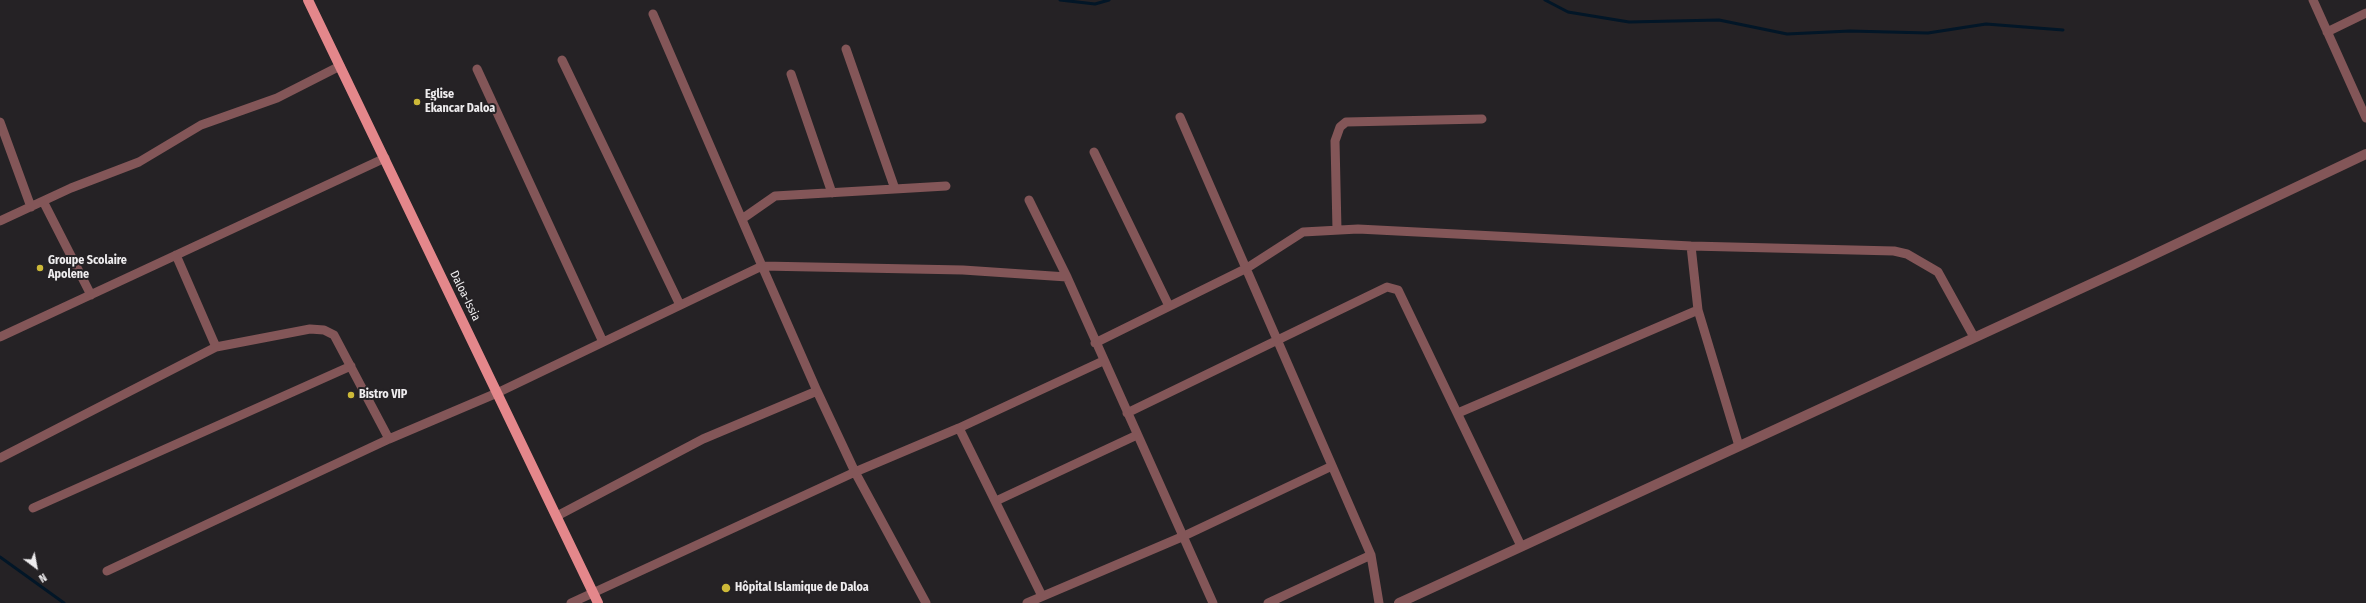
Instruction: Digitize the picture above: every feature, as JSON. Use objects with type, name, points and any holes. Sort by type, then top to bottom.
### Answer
[{"type":"main road","name":"Daloa-Issia","points":[[308,0],[598,603]]},
{"type":"street","points":[[2313,0],[2366,118]]},
{"type":"street","points":[[2327,32],[2366,13]]},
{"type":"street","points":[[653,14],[817,392],[855,472],[926,603]]},
{"type":"street","points":[[846,49],[895,189]]},
{"type":"street","points":[[562,60],[680,305]]},
{"type":"street","points":[[0,221],[70,188],[139,162],[194,128],[278,98],[340,66]]},
{"type":"street","points":[[477,70],[603,342]]},
{"type":"street","points":[[791,74],[832,193]]},
{"type":"street","points":[[1180,117],[1279,340],[1370,555],[1379,603]]},
{"type":"street","points":[[1337,230],[1335,141],[1340,127],[1346,122],[1482,118]]},
{"type":"street","points":[[0,122],[31,207]]},
{"type":"street","points":[[1094,152],[1169,306]]},
{"type":"street","points":[[1399,603],[2366,154]]},
{"type":"street","points":[[0,337],[385,158]]},
{"type":"street","points":[[742,218],[775,196],[946,186]]},
{"type":"street","points":[[1029,200],[1067,277],[1103,361],[1184,536],[1213,603]]},
{"type":"street","points":[[43,201],[91,295]]},
{"type":"street","points":[[1095,343],[1247,268],[1303,232],[1358,229],[1691,246],[1894,251],[1907,254],[1938,272],[1974,337]]},
{"type":"street","points":[[1691,246],[1698,310],[1738,446]]},
{"type":"street","points":[[176,255],[216,347]]},
{"type":"street","points":[[107,571],[389,439],[497,393],[762,266],[963,270],[1067,277]]},
{"type":"street","points":[[1127,414],[1387,287],[1398,290],[1521,546]]},
{"type":"street","points":[[1458,413],[1698,310]]},
{"type":"street","points":[[0,458],[216,347],[310,329],[324,330],[334,335],[389,439]]},
{"type":"street","points":[[571,603],[855,472],[959,428],[1103,361]]},
{"type":"street","points":[[33,508],[351,366]]},
{"type":"street","points":[[557,516],[703,438],[817,392]]},
{"type":"street","points":[[959,428],[1042,596]]},
{"type":"street","points":[[996,501],[1137,435]]},
{"type":"street","points":[[1027,603],[1184,536],[1332,466]]},
{"type":"street","points":[[1268,603],[1370,555]]},
{"type":"waterway","points":[[1060,0],[1095,4],[1109,0]]},
{"type":"waterway","points":[[1545,0],[1568,12],[1629,22],[1719,20],[1787,34],[1850,31],[1928,33],[1986,24],[2063,30]]},
{"type":"waterway","points":[[0,557],[64,603]]},
{"type":"place","name":"Eglise Ekancar Daloa","points":[[417,102]]},
{"type":"place","name":"Groupe Scolaire Apolene","points":[[40,268]]},
{"type":"place","name":"Bistro VIP","points":[[351,395]]},
{"type":"place","name":"Hôpital Islamique de Daloa","points":[[726,588]]}]
